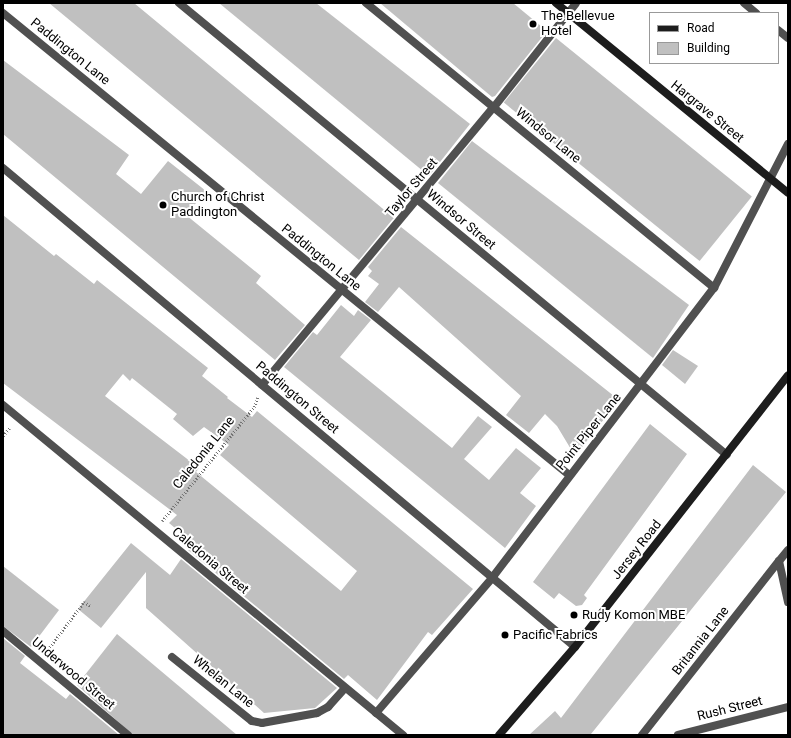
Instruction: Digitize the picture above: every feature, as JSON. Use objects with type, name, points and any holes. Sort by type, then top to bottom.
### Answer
[{"type":"street","name":"Windsor Street","points":[[179,3],[727,456]]},
{"type":"street","name":"Windsor Lane","points":[[366,3],[714,288]]},
{"type":"street","name":"Hargrave Street","points":[[556,3],[788,193]]},
{"type":"street","name":"Taylor Street","points":[[262,385],[494,107],[576,3]]},
{"type":"street","points":[[744,3],[755,12]]},
{"type":"street","name":"Paddington Lane","points":[[3,13],[569,475]]},
{"type":"street","points":[[779,31],[788,38]]},
{"type":"street","name":"Point Piper Lane","points":[[376,713],[492,578],[569,475],[641,385],[714,288],[788,144]]},
{"type":"street","name":"Paddington Street","points":[[3,168],[575,647]]},
{"type":"street","name":"Jersey Road","points":[[499,735],[575,647],[727,456],[788,375]]},
{"type":"street","name":"Caledonia Street","points":[[3,405],[154,531],[404,735]]},
{"type":"street","name":"Britannia Lane","points":[[642,735],[788,550]]},
{"type":"street","points":[[779,561],[788,602]]},
{"type":"street","name":"Underwood Street","points":[[3,631],[128,735]]},
{"type":"street","name":"Whelan Lane","points":[[172,657],[252,721],[262,723],[317,713],[328,707],[345,688]]},
{"type":"street","name":"Rush Street","points":[[678,735],[788,707]]},
{"type":"path","name":"Caledonia Lane","points":[[154,531],[254,407],[262,385]]},
{"type":"path","points":[[40,661],[84,602],[91,606]]},
{"type":"building","points":[[49,3],[134,3],[394,218],[359,260]]},
{"type":"building","points":[[219,3],[316,3],[470,124],[429,176]]},
{"type":"building","points":[[380,3],[513,3],[547,31],[495,96],[492,97]]},
{"type":"building","points":[[556,38],[752,197],[700,261],[504,103]]},
{"type":"building","points":[[3,60],[129,155],[116,174],[141,194],[168,161],[206,191],[186,215],[261,276],[256,283],[305,325],[275,360],[3,134]]},
{"type":"building","points":[[472,141],[689,305],[653,358],[438,183]]},
{"type":"building","points":[[3,215],[54,256],[56,254],[94,284],[97,280],[208,368],[202,376],[228,397],[227,398],[252,417],[257,411],[473,589],[432,635],[428,632],[377,700],[348,675],[344,679],[188,550],[193,543],[169,523],[177,515],[3,383]],"holes":[[[123,374],[130,381],[132,378],[177,414],[173,419],[193,436],[204,427],[229,445],[220,455],[357,571],[341,591],[196,472],[199,468],[105,396]]]},
{"type":"building","points":[[401,227],[619,400],[575,456],[557,426],[545,414],[529,433],[506,415],[521,396],[399,287],[378,312],[365,302],[379,284],[368,276],[372,271],[368,267]]},
{"type":"building","points":[[341,305],[354,316],[358,310],[371,320],[340,357],[452,448],[478,416],[492,427],[464,459],[489,480],[516,448],[541,468],[520,493],[536,506],[505,548],[284,367],[313,332],[317,335]]},
{"type":"building","points":[[673,350],[698,366],[685,384],[662,365]]},
{"type":"building","points":[[650,424],[687,454],[584,595],[587,598],[582,605],[576,606],[559,593],[554,599],[533,582]]},
{"type":"building","points":[[753,465],[786,492],[591,734],[529,735],[555,711],[561,718]]},
{"type":"building","points":[[131,543],[170,575],[181,559],[337,688],[315,708],[264,713],[146,608],[146,572],[101,628],[78,609]]},
{"type":"building","points":[[3,566],[59,610],[31,647],[3,626]]},
{"type":"building","points":[[117,634],[237,735],[133,735],[77,685]]},
{"type":"building","points":[[3,638],[25,656],[20,663],[66,699],[70,694],[119,735],[3,735]]},
{"type":"place","name":"The Bellevue Hotel","points":[[533,24]]},
{"type":"place","name":"Church of Christ Paddington","points":[[163,205]]},
{"type":"place","name":"Rudy Komon MBE","points":[[574,615]]},
{"type":"place","name":"Pacific Fabrics","points":[[505,635]]}]
